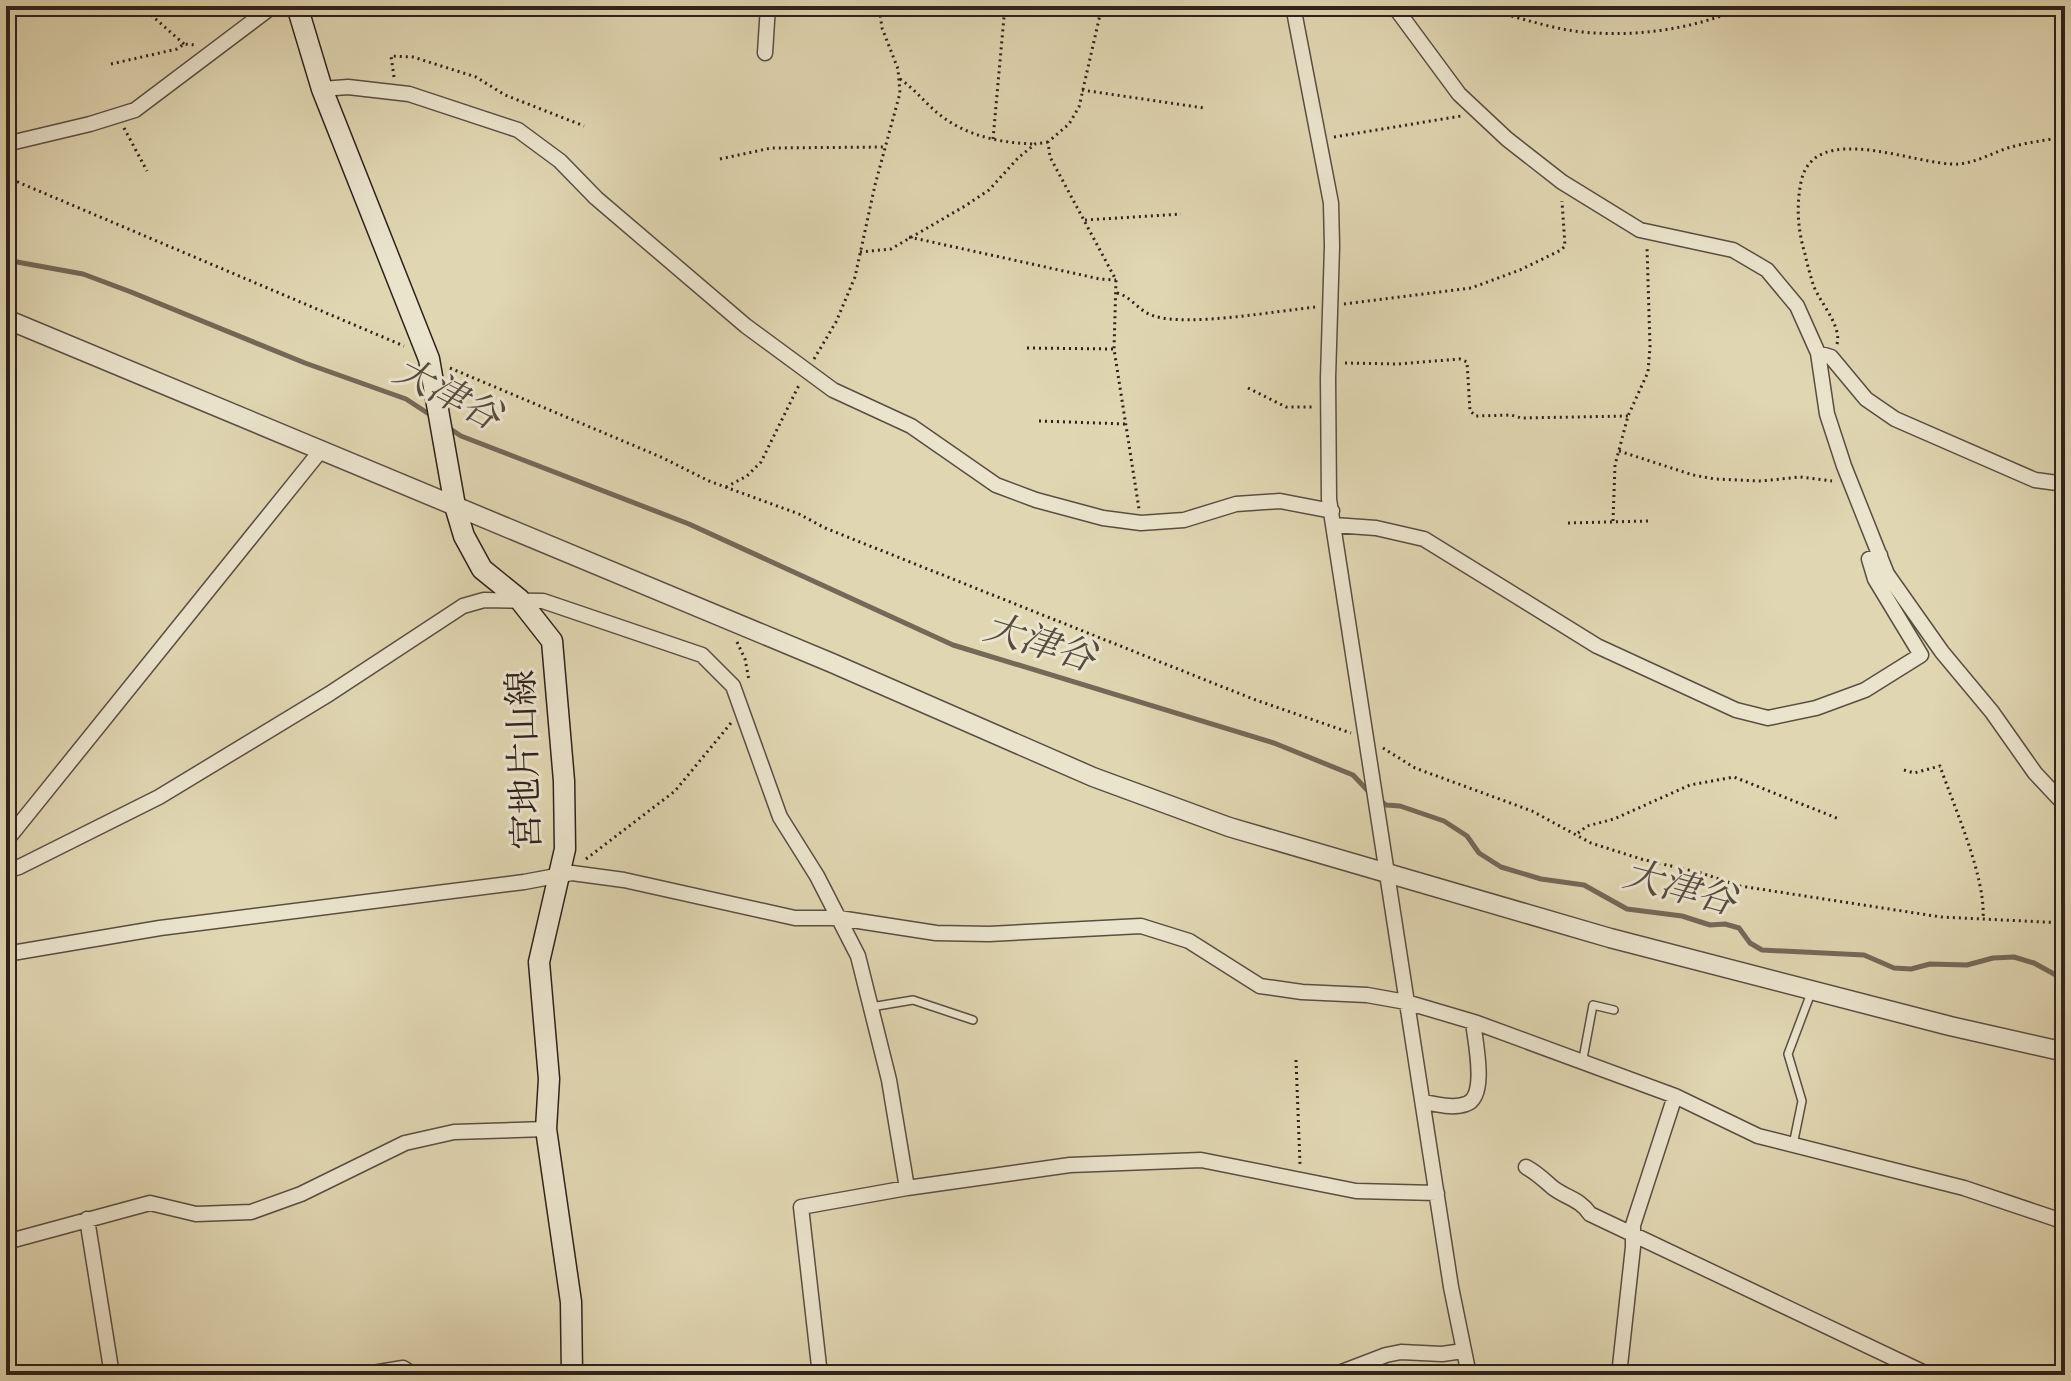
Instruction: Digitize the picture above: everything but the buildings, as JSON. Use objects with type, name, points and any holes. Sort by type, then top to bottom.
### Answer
[{"type":"main road","name":"宮地片山線","points":[[297,6],[322,89],[429,359],[455,506],[464,536],[482,569],[519,599],[552,641],[564,781],[566,874],[549,909],[539,962],[549,1079],[546,1129],[571,1302],[572,1375]]},
{"type":"street","points":[[6,144],[135,110],[273,6]]},
{"type":"street","points":[[765,53],[768,6]]},
{"type":"street","points":[[1293,6],[1331,203],[1329,499],[1406,1002],[1469,1375]]},
{"type":"street","points":[[1394,6],[1459,94],[1507,139],[1562,182],[1640,230],[1733,250],[1767,270],[1797,306],[1822,354],[1827,414],[1887,574],[1942,652],[1992,712],[2035,773],[2065,805]]},
{"type":"street","points":[[322,89],[348,87],[409,94],[518,130],[560,161],[596,198],[746,326],[833,390],[911,426],[996,485],[1036,500],[1103,518],[1141,523],[1184,520],[1236,504],[1280,501],[1333,518],[1424,539],[1597,646],[1736,710],[1768,718],[1816,708],[1865,690],[1921,655],[1875,579],[1869,559],[1880,555]]},
{"type":"street","points":[[6,319],[720,616],[1093,777],[1229,827],[1386,866],[1496,906],[1812,991],[2065,1052]]},
{"type":"street","points":[[1822,354],[1831,357],[1866,399],[1895,419],[2035,480],[2065,484]]},
{"type":"street","points":[[6,841],[322,449]]},
{"type":"street","points":[[6,871],[159,797],[329,694],[463,606],[484,600],[543,601],[702,655],[733,686],[780,817],[817,876],[858,956],[889,1080],[907,1188]]},
{"type":"street","points":[[6,954],[160,928],[566,874],[624,880],[795,918],[839,918],[936,933],[989,934],[1141,926],[1189,941],[1260,986],[1302,992],[1367,995],[1406,1002],[1473,1022],[1675,1096],[1758,1136],[1964,1188],[2065,1222]]},
{"type":"street","points":[[1423,1102],[1465,1105],[1480,1089],[1473,1022]]},
{"type":"street","points":[[1619,1375],[1633,1225],[1675,1096]]},
{"type":"street","points":[[6,1239],[10,1241],[150,1203],[196,1214],[251,1212],[301,1194],[405,1143],[454,1132],[546,1129]]},
{"type":"street","points":[[820,1375],[801,1207],[907,1188],[1070,1165],[1201,1160],[1356,1191],[1437,1193]]},
{"type":"street","points":[[1526,1167],[1544,1177],[1564,1195],[1583,1203],[1590,1214],[1929,1375]]},
{"type":"street","points":[[87,1219],[112,1375]]},
{"type":"street","points":[[1278,1375],[1339,1373],[1401,1352],[1442,1354],[1463,1351]]},
{"type":"street","points":[[361,1375],[403,1368],[414,1375]]},
{"type":"lane","points":[[1793,1145],[1802,1101],[1788,1054],[1812,991]]},
{"type":"lane","points":[[871,1007],[913,1000],[973,1020]]},
{"type":"lane","points":[[1582,1064],[1593,1005],[1614,1010]]},
{"type":"path","points":[[726,487],[747,476],[761,462],[847,299],[900,93],[898,69],[882,28],[879,6]]},
{"type":"path","points":[[993,139],[1005,6]]},
{"type":"path","points":[[900,79],[949,123],[993,139],[1035,144],[1048,142],[1069,124],[1079,107],[1102,6]]},
{"type":"path","points":[[1477,6],[1564,29],[1630,33],[1704,22],[1746,6]]},
{"type":"path","points":[[142,7],[184,44],[205,46],[214,51]]},
{"type":"path","points":[[111,64],[177,49],[184,44]]},
{"type":"path","points":[[396,92],[391,56],[413,57],[476,77],[505,95],[584,126]]},
{"type":"path","points":[[1082,90],[1204,108]]},
{"type":"path","points":[[1319,139],[1460,117],[1476,109]]},
{"type":"path","points":[[117,116],[147,171]]},
{"type":"path","points":[[1822,354],[1835,349],[1838,335],[1813,284],[1801,242],[1798,216],[1803,176],[1810,161],[1839,150],[1862,149],[1935,163],[1970,163],[2011,147],[2065,137]]},
{"type":"path","points":[[1048,142],[1050,157],[1116,280],[1114,349],[1141,523]]},
{"type":"path","points":[[860,252],[891,249],[978,198],[1035,144]]},
{"type":"path","points":[[720,159],[771,148],[884,147]]},
{"type":"path","points":[[6,177],[414,350],[726,487],[1144,656],[1367,739],[1415,768],[1532,811],[1591,843],[1764,892],[1805,895],[1879,909],[1982,921],[2065,923]]},
{"type":"path","points":[[1117,293],[1152,316],[1169,319],[1330,305],[1471,288],[1520,270],[1565,246],[1562,182]]},
{"type":"path","points":[[1085,220],[1181,214]]},
{"type":"path","points":[[1613,521],[1614,475],[1619,451],[1628,416],[1648,372],[1648,232]]},
{"type":"path","points":[[909,237],[1116,280]]},
{"type":"path","points":[[1027,348],[1114,349]]},
{"type":"path","points":[[1328,362],[1398,364],[1460,359],[1467,362],[1470,411],[1476,416],[1628,416]]},
{"type":"path","points":[[1248,388],[1286,407],[1328,405]]},
{"type":"path","points":[[1039,421],[1126,424]]},
{"type":"path","points":[[1619,451],[1715,479],[1761,481],[1800,477],[1834,481]]},
{"type":"path","points":[[1568,523],[1649,521]]},
{"type":"path","points":[[566,874],[675,791],[736,717],[749,688],[747,668],[738,645],[723,629],[720,616]]},
{"type":"path","points":[[1904,770],[1914,773],[1940,766],[1983,899],[1982,921]]},
{"type":"path","points":[[1577,833],[1587,826],[1614,819],[1690,785],[1734,777],[1839,819]]},
{"type":"path","points":[[1296,1060],[1300,1180]]},
{"type":"waterway","name":"大津谷","points":[[6,260],[83,274],[305,363],[406,399],[432,416]]},
{"type":"waterway","name":"大津谷","points":[[446,426],[461,436],[689,524],[953,645],[1274,743],[1353,775],[1370,793]]},
{"type":"waterway","name":"大津谷","points":[[1378,799],[1386,805],[1400,806],[1444,821],[1467,836],[1479,853],[1501,867],[1541,879],[1584,885],[1627,909],[1739,928],[1750,943],[1762,950],[1864,955],[1894,968],[1911,969],[1930,964],[1967,965],[1993,958],[2014,957],[2034,963],[2065,980]]}]
